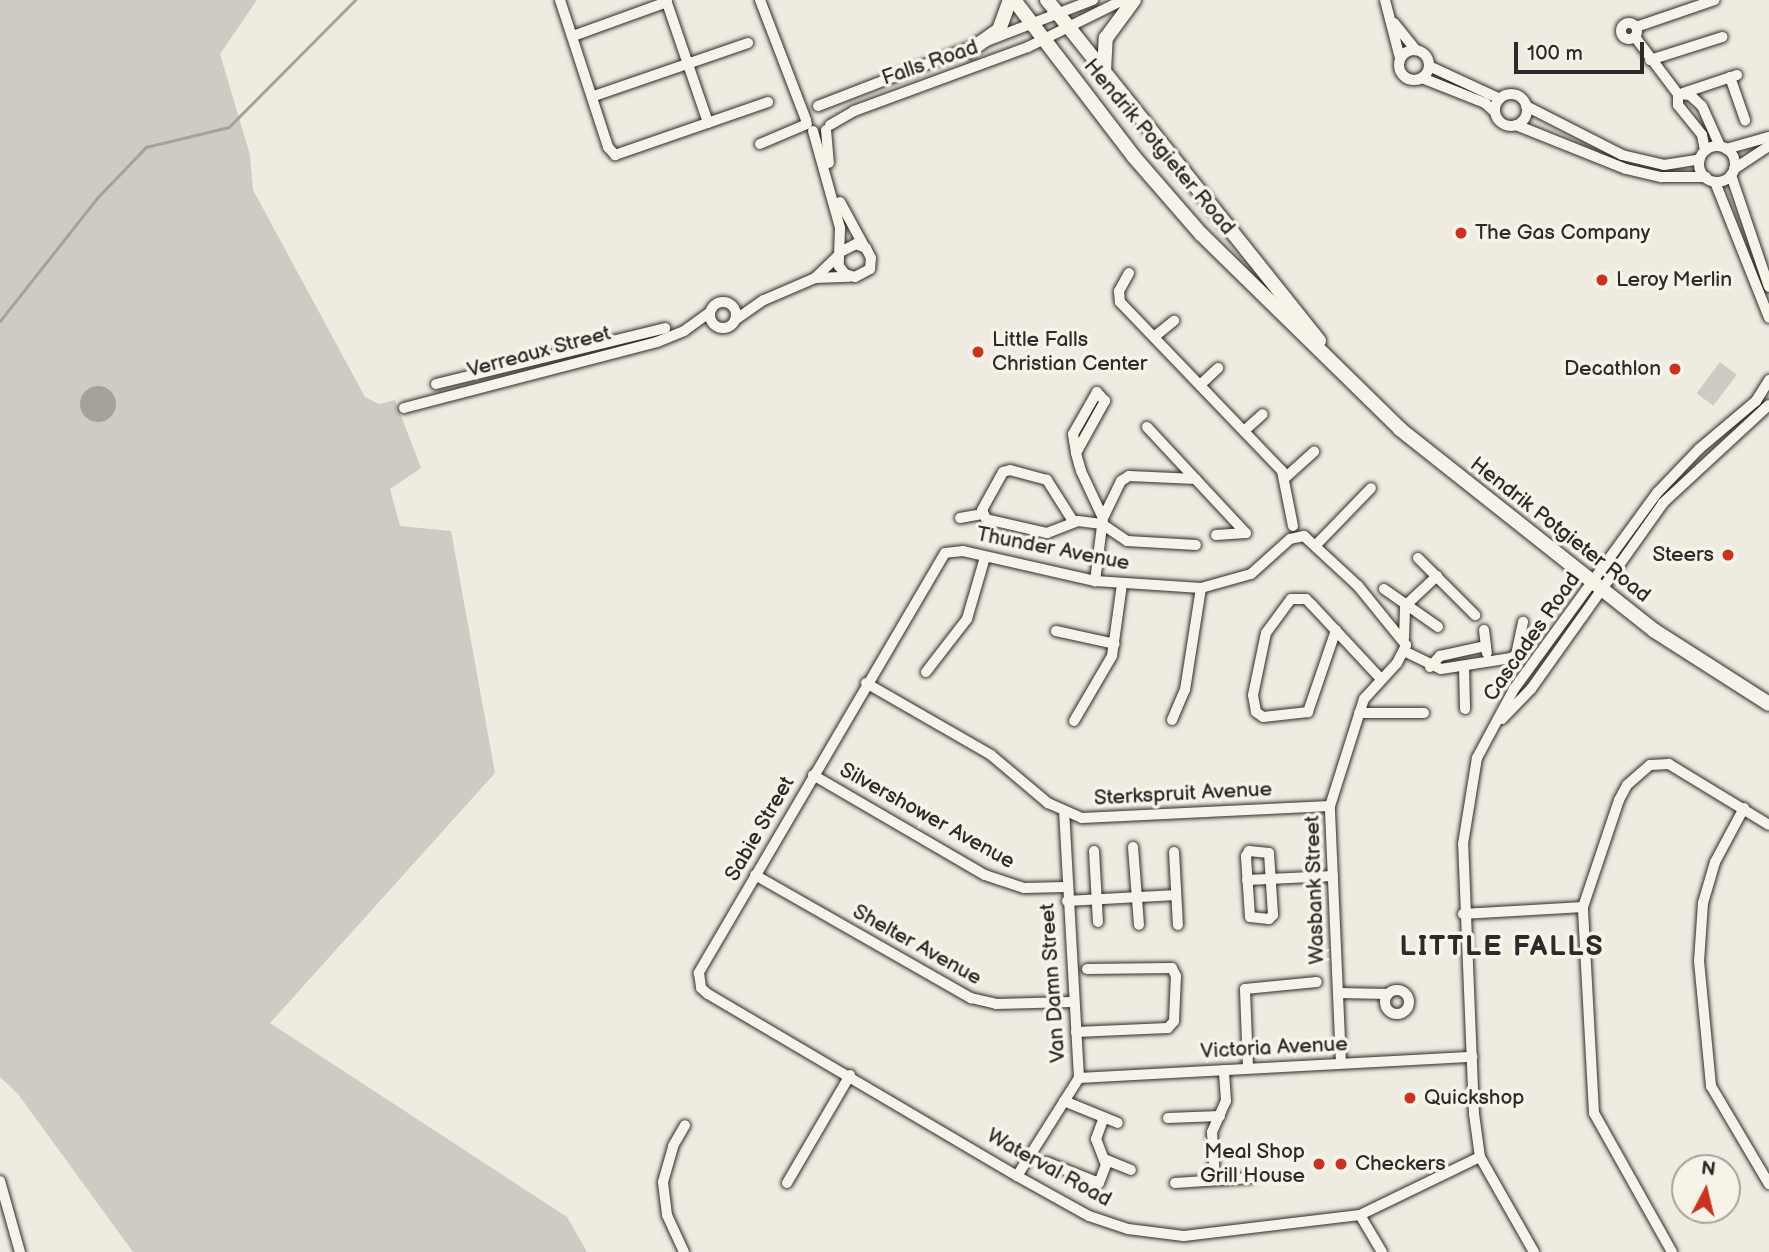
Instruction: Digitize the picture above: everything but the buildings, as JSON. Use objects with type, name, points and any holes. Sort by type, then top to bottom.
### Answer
[{"type":"main road","name":"Hendrik Potgieter Road","points":[[1012,0],[1201,234],[1266,302],[1341,370],[1400,429],[1655,631],[1769,704]]},
{"type":"main road","points":[[969,51],[999,30],[1012,0]]},
{"type":"main road","name":"Hendrik Potgieter Road","points":[[1047,0],[1341,370]]},
{"type":"main road","points":[[1104,71],[1106,38],[1134,0]]},
{"type":"street","points":[[560,0],[594,96],[608,147],[615,155],[768,102]]},
{"type":"street","points":[[760,0],[835,203],[841,253],[839,265],[849,277]]},
{"type":"street","name":"Falls Road","points":[[816,106],[969,51],[1093,0]]},
{"type":"street","name":"Falls Road","points":[[828,127],[854,110],[1044,40],[1123,0]]},
{"type":"street","points":[[1385,0],[1404,76],[1422,78],[1485,103],[1495,112],[1502,124],[1516,125],[1626,169],[1662,177],[1710,179],[1733,172],[1769,146]]},
{"type":"street","points":[[1715,0],[1684,5],[1635,32],[1650,60],[1678,94],[1678,105],[1702,135],[1703,155],[1710,179],[1769,318]]},
{"type":"street","points":[[573,36],[667,1],[708,123]]},
{"type":"street","points":[[1392,21],[1416,50],[1424,53],[1429,66],[1500,99],[1513,95],[1526,106],[1622,155],[1664,165],[1769,137]]},
{"type":"street","points":[[1650,60],[1722,37]]},
{"type":"street","points":[[594,96],[748,43]]},
{"type":"street","points":[[1400,58],[1416,50]]},
{"type":"street","points":[[1422,78],[1429,66]]},
{"type":"street","points":[[1678,94],[1734,76],[1745,120]]},
{"type":"street","points":[[893,80],[899,95]]},
{"type":"street","points":[[792,90],[829,111],[826,152],[840,201],[872,258],[870,269],[861,276],[815,278]]},
{"type":"street","points":[[1678,94],[1690,95],[1702,106],[1723,148],[1734,159],[1733,172],[1769,287]]},
{"type":"street","points":[[1495,112],[1500,99]]},
{"type":"street","points":[[808,125],[816,106]]},
{"type":"street","points":[[1516,125],[1526,116],[1526,106]]},
{"type":"street","points":[[760,144],[808,125],[828,127]]},
{"type":"street","points":[[764,300],[718,303],[710,312],[717,327],[726,328],[764,300],[815,278],[841,253],[856,244],[866,248]]},
{"type":"street","points":[[1129,273],[1119,299],[1286,477],[1295,537],[1316,545],[1404,638]]},
{"type":"street","points":[[729,304],[735,320]]},
{"type":"street","name":"Verreaux Street","points":[[684,331],[710,312]]},
{"type":"street","points":[[1154,338],[1174,321]]},
{"type":"street","name":"Verreaux Street","points":[[404,408],[684,331],[717,327]]},
{"type":"street","points":[[436,384],[665,328]]},
{"type":"street","points":[[1200,385],[1218,368]]},
{"type":"street","name":"Cascades Road","points":[[1534,1252],[1480,1157],[1464,915],[1467,808],[1477,758],[1493,729],[1531,688],[1657,493],[1699,449],[1756,401],[1769,380]]},
{"type":"street","points":[[1076,453],[1105,401],[1097,392],[1075,427],[1076,453],[1102,521],[1127,541],[1196,545]]},
{"type":"street","name":"Cascades Road","points":[[1598,587],[1664,503],[1769,404]]},
{"type":"street","points":[[1244,431],[1263,414]]},
{"type":"street","points":[[1147,427],[1246,533],[1216,536]]},
{"type":"street","points":[[1286,477],[1314,452]]},
{"type":"street","points":[[982,514],[1008,470],[1046,480],[1073,521]]},
{"type":"street","points":[[1095,581],[1102,521],[1129,476],[1196,479]]},
{"type":"street","points":[[1316,545],[1371,488]]},
{"type":"street","points":[[982,514],[986,519],[1047,533],[1073,521],[1102,521]]},
{"type":"street","points":[[960,517],[982,514]]},
{"type":"street","name":"Thunder Avenue","points":[[866,683],[939,558],[952,551],[1095,581],[1201,588],[1251,574],[1295,537]]},
{"type":"street","points":[[926,673],[967,618],[985,557]]},
{"type":"street","points":[[1418,558],[1475,615]]},
{"type":"street","points":[[1437,576],[1405,606],[1404,651],[1430,667],[1464,667],[1516,655],[1523,622]]},
{"type":"street","points":[[1074,721],[1105,671],[1115,644],[1122,584]]},
{"type":"street","points":[[1172,720],[1185,691],[1201,588]]},
{"type":"street","points":[[1384,589],[1405,606],[1421,611],[1438,627]]},
{"type":"street","points":[[1336,630],[1308,712],[1263,717],[1256,712],[1253,695],[1266,633],[1286,602],[1306,599],[1336,630],[1381,679]]},
{"type":"street","points":[[1484,630],[1488,663]]},
{"type":"street","points":[[1056,631],[1069,638],[1115,644]]},
{"type":"street","points":[[1430,667],[1440,656],[1486,646]]},
{"type":"street","name":"Wasbank Street","points":[[1341,1063],[1331,806],[1360,713],[1371,688],[1404,651]]},
{"type":"street","points":[[1464,667],[1465,709]]},
{"type":"street","name":"Sabie Street","points":[[708,994],[701,988],[699,973],[866,683]]},
{"type":"street","name":"Sterkspruit Avenue","points":[[866,683],[991,755],[1064,812],[1111,819],[1331,806]]},
{"type":"street","points":[[1360,713],[1424,713]]},
{"type":"street","points":[[1672,1252],[1594,1113],[1583,907],[1627,785],[1639,772],[1659,763],[1669,764],[1769,825]]},
{"type":"street","name":"Silvershower Avenue","points":[[813,775],[985,875],[1024,888],[1065,887]]},
{"type":"street","points":[[1744,808],[1715,862],[1703,903],[1699,961],[1711,1086],[1769,1184]]},
{"type":"street","name":"Van Damn Street","points":[[1017,1176],[1079,1077],[1065,887],[1064,812]]},
{"type":"street","points":[[1133,847],[1139,925]]},
{"type":"street","points":[[1266,850],[1273,917],[1251,919],[1247,880],[1246,853],[1266,850]]},
{"type":"street","points":[[1094,851],[1098,922]]},
{"type":"street","points":[[1174,852],[1178,925]]},
{"type":"street","name":"Shelter Avenue","points":[[755,875],[971,998],[996,1004],[1072,1002]]},
{"type":"street","points":[[1247,880],[1334,876]]},
{"type":"street","points":[[1067,901],[1176,895]]},
{"type":"street","points":[[1464,915],[1583,907]]},
{"type":"street","points":[[1076,1032],[1168,1028],[1174,1021],[1176,976],[1172,968],[1087,969]]},
{"type":"street","points":[[1248,1068],[1245,989],[1317,982]]},
{"type":"street","points":[[1339,993],[1388,994]]},
{"type":"street","name":"Waterval Road","points":[[708,994],[1089,1216],[1155,1234],[1241,1232],[1360,1215],[1480,1157]]},
{"type":"street","name":"Victoria Avenue","points":[[1079,1077],[1472,1056]]},
{"type":"street","points":[[1215,1180],[1212,1132],[1226,1101],[1224,1070]]},
{"type":"street","points":[[787,1184],[850,1076]]},
{"type":"street","points":[[1064,1101],[1118,1123]]},
{"type":"street","points":[[1168,1118],[1220,1115]]},
{"type":"street","points":[[1046,1162],[1097,1184],[1105,1169],[1096,1139],[1104,1117]]},
{"type":"street","points":[[684,1252],[667,1216],[663,1182],[668,1157],[685,1125]]},
{"type":"street","points":[[1104,1159],[1131,1170]]},
{"type":"street","points":[[1175,1183],[1251,1178]]},
{"type":"street","points":[[0,1181],[20,1252]]},
{"type":"street","points":[[1360,1215],[1382,1252]]},
{"type":"shaded area","points":[[0,0],[257,0],[220,54],[250,155],[253,190],[365,397],[379,404],[395,400],[421,468],[390,489],[400,526],[451,531],[495,773],[270,1023],[567,1217],[587,1252],[133,1252],[18,1094],[0,1077]]},
{"type":"shaded area","points":[[1720,362],[1737,375],[1713,406],[1697,393]]},
{"type":"shaded area","points":[[98,386],[111,391],[116,404],[111,417],[98,422],[85,417],[80,404],[85,391]]},
{"type":"waterway","points":[[0,321],[97,198],[146,147],[229,127],[355,0]]},
{"type":"place","name":"The Gas Company","points":[[1461,233]]},
{"type":"place","name":"Leroy Merlin","points":[[1602,280]]},
{"type":"place","name":"Little Falls Christian Center","points":[[978,352]]},
{"type":"place","name":"Decathlon","points":[[1675,369]]},
{"type":"place","name":"Steers","points":[[1728,555]]},
{"type":"place","name":"Quickshop","points":[[1410,1098]]},
{"type":"place","name":"Meal Shop Grill House","points":[[1319,1164]]},
{"type":"place","name":"Checkers","points":[[1341,1164]]},
{"type":"district","name":"LITTLE FALLS","points":[[1502,947]]}]
